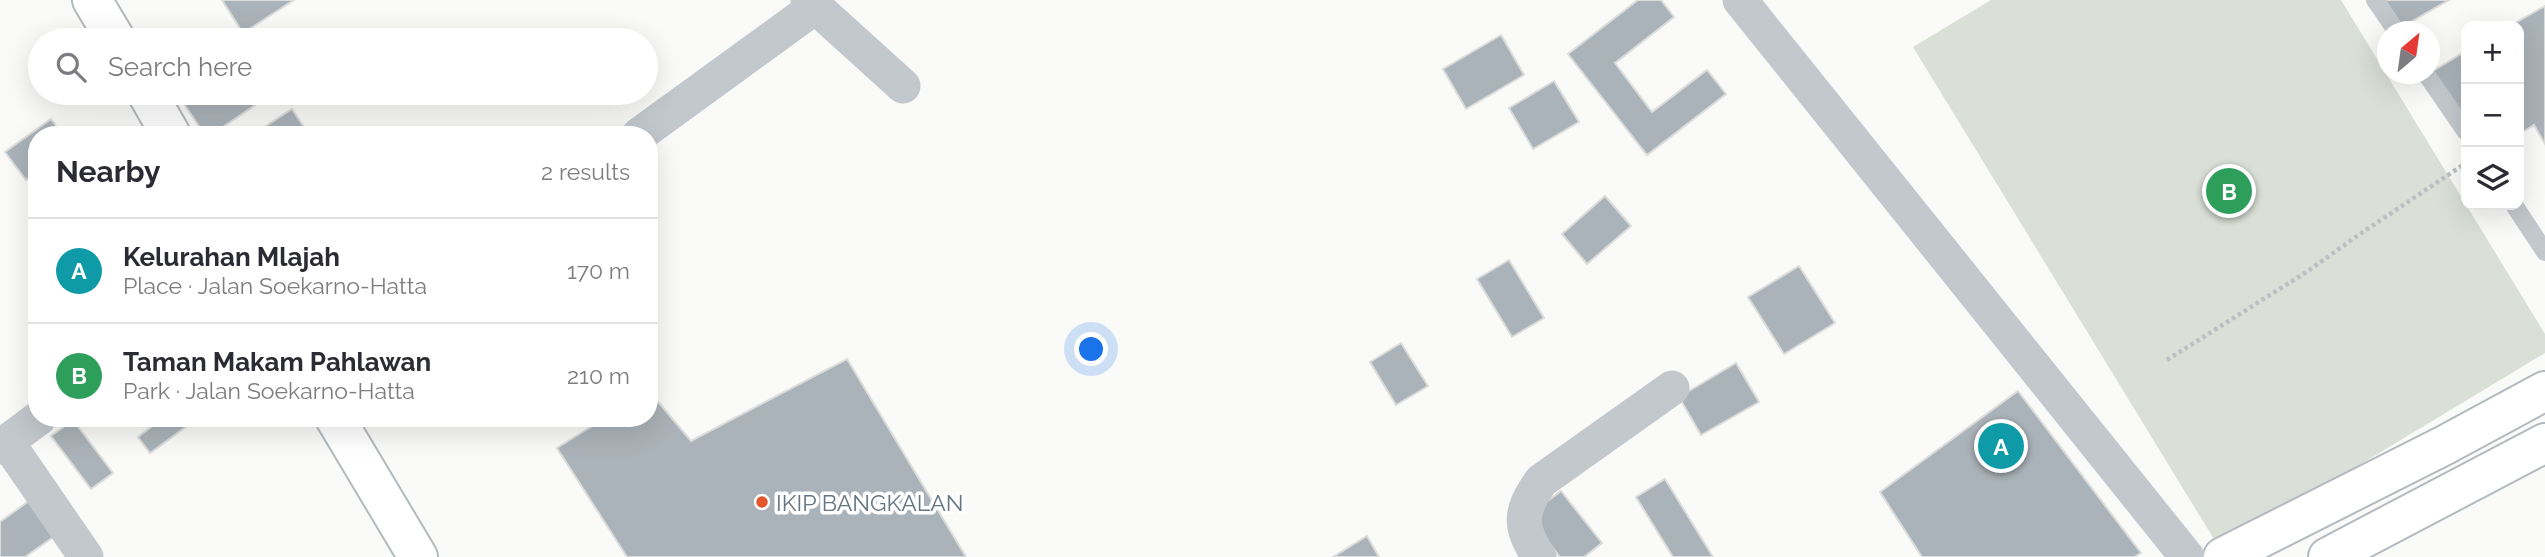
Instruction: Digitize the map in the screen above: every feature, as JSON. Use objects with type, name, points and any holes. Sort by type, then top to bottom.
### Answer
[{"type":"main road","points":[[92,0],[109,28]]},
{"type":"main road","points":[[154,105],[166,126]]},
{"type":"main road","points":[[2223,557],[2445,445],[2545,391]]},
{"type":"main road","points":[[340,427],[418,557]]},
{"type":"main road","points":[[2328,557],[2545,443]]},
{"type":"main road","points":[[2445,445],[2464,485]]},
{"type":"street","points":[[1740,0],[2187,557]]},
{"type":"street","points":[[651,126],[812,4],[903,86]]},
{"type":"street","points":[[1539,557],[1527,539],[1523,520],[1529,497],[1541,481],[1672,388]]},
{"type":"street","points":[[28,426],[3,444],[86,557]]},
{"type":"lane","points":[[2375,0],[2389,21]]},
{"type":"lane","points":[[2433,84],[2461,125]]},
{"type":"lane","points":[[2517,210],[2545,252]]},
{"type":"path","points":[[2167,360],[2298,277],[2461,166]]},
{"type":"shaded area","points":[[1991,0],[2341,0],[2377,59],[2377,84],[2392,84],[2461,196],[2461,210],[2469,210],[2545,334],[2545,353],[2220,549],[1913,47]]},
{"type":"building","points":[[222,0],[294,0],[251,28],[240,28]]},
{"type":"building","points":[[1638,0],[1661,0],[1674,17],[1615,63],[1652,112],[1707,70],[1726,94],[1647,155],[1568,54]]},
{"type":"building","points":[[2385,0],[2449,0],[2412,21],[2398,21]]},
{"type":"building","points":[[2545,6],[2545,144],[2534,125],[2524,131],[2524,21],[2519,21]]},
{"type":"building","points":[[1501,35],[1524,75],[1466,109],[1443,69]]},
{"type":"building","points":[[2461,54],[2461,116],[2440,82],[2440,67]]},
{"type":"building","points":[[1554,81],[1579,122],[1533,149],[1509,108]]},
{"type":"building","points":[[185,105],[255,105],[224,126],[199,126]]},
{"type":"building","points":[[292,109],[303,126],[266,126]]},
{"type":"building","points":[[51,119],[56,126],[41,126]]},
{"type":"building","points":[[28,136],[28,179],[26,180],[5,152]]},
{"type":"building","points":[[1605,196],[1631,226],[1587,264],[1562,234]]},
{"type":"building","points":[[1509,260],[1544,318],[1512,337],[1477,279]]},
{"type":"building","points":[[1799,266],[1835,323],[1784,354],[1748,297]]},
{"type":"building","points":[[1401,343],[1428,386],[1396,405],[1370,362]]},
{"type":"building","name":"IKIP BANGKALAN","points":[[847,359],[966,557],[627,557],[557,448],[591,427],[658,427],[658,402],[691,441]]},
{"type":"building","points":[[1736,363],[1759,402],[1701,435],[1679,397]]},
{"type":"building","points":[[2018,391],[2141,553],[2134,557],[1922,557],[1880,492]]},
{"type":"building","points":[[63,427],[78,427],[113,473],[91,489],[51,436]]},
{"type":"building","points":[[151,427],[186,427],[150,453],[138,437]]},
{"type":"building","points":[[1665,479],[1713,557],[1673,557],[1636,497]]},
{"type":"building","points":[[1561,491],[1602,543],[1584,557],[1560,557],[1528,516]]},
{"type":"building","points":[[33,498],[59,533],[25,557],[0,557],[0,522]]},
{"type":"building","points":[[1367,536],[1379,557],[1333,557]]},
{"type":"place","name":"Taman Makam Pahlawan","points":[[2229,191]]},
{"type":"place","name":"Kelurahan Mlajah","points":[[2001,446]]},
{"type":"place","name":"IKIP BANGKALAN","points":[[762,502]]}]
